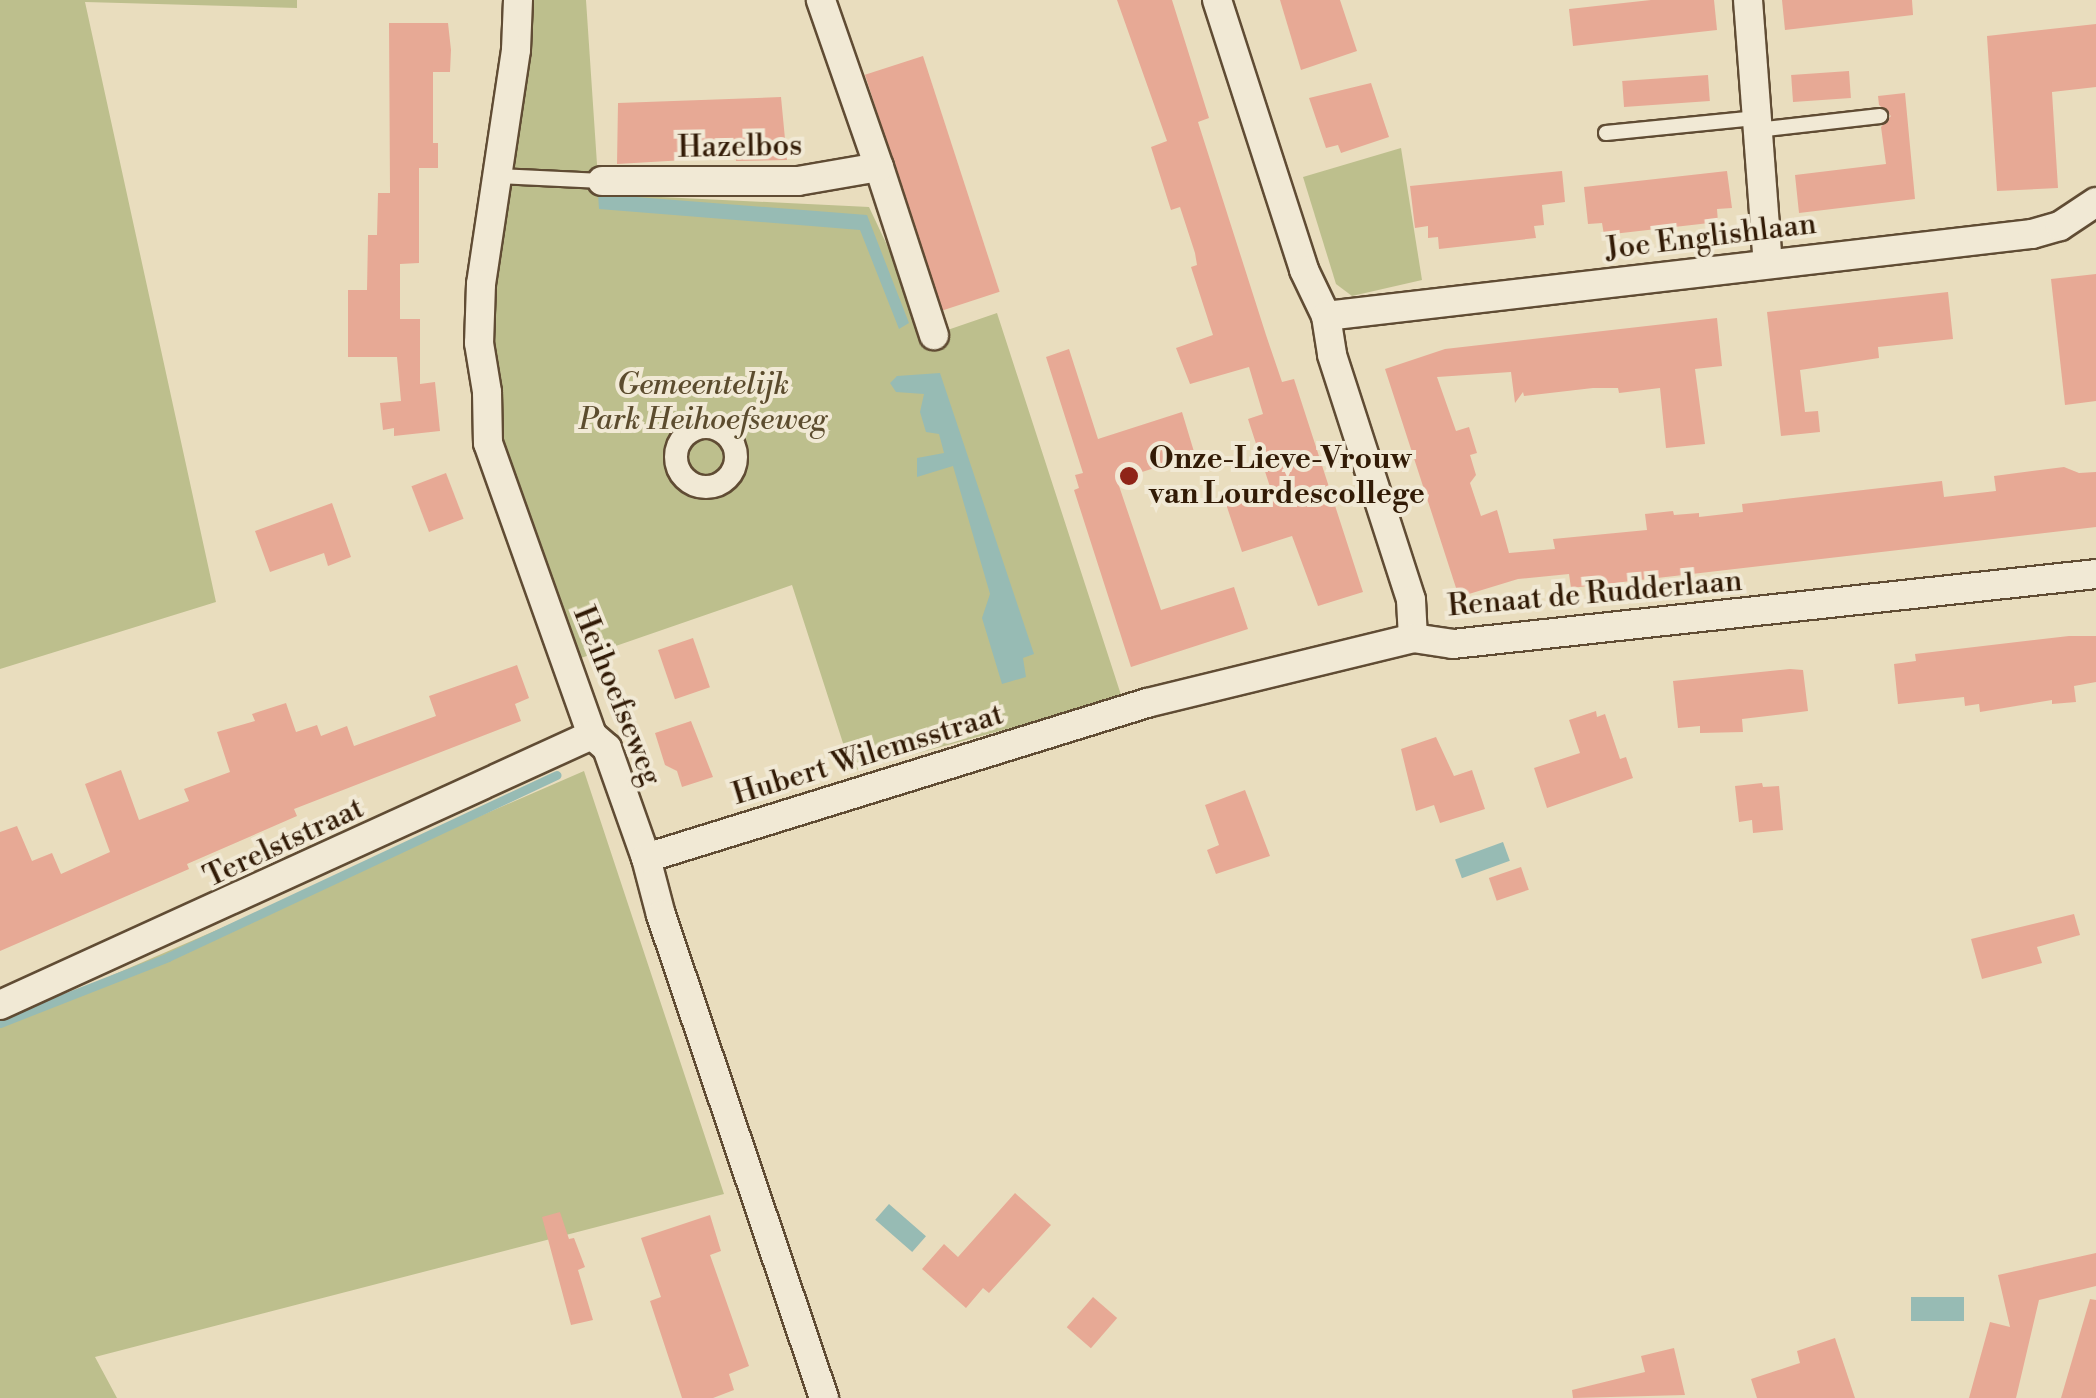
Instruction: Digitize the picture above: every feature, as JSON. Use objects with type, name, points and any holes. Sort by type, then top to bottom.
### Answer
[{"type":"street","name":"Heihoefseweg","points":[[518,0],[515,177],[480,304],[479,344],[487,392],[488,443],[592,735],[607,748],[646,858],[661,915],[824,1398]]},
{"type":"street","points":[[822,0],[934,335]]},
{"type":"street","points":[[1216,0],[1304,270],[1326,316],[1332,355],[1410,600],[1412,638]]},
{"type":"street","points":[[1748,0],[1768,263]]},
{"type":"street","name":"Hazelbos","points":[[602,181],[798,181],[879,166]]},
{"type":"street","name":"Joe Englishlaan","points":[[1326,316],[2032,234],[2060,226],[2096,202]]},
{"type":"street","name":"Renaat de Rudderlaan","points":[[1108,714],[1412,638],[1453,644],[2096,574]]},
{"type":"street","name":"Hubert Wilemsstraat","points":[[646,858],[1108,714]]},
{"type":"street","name":"Terelststraat","points":[[0,1005],[592,735]]},
{"type":"lane","points":[[1606,133],[1880,116]]},
{"type":"lane","points":[[515,177],[602,181]]},
{"type":"green space","points":[[0,0],[297,0],[297,8],[85,2],[216,602],[0,669]]},
{"type":"green space","name":"Gemeentelijk Park Heihoefseweg","points":[[527,0],[586,0],[599,194],[869,207],[930,336],[997,313],[1122,698],[852,771],[792,585],[581,658],[497,440],[485,348]]},
{"type":"green space","points":[[1401,148],[1422,280],[1352,296],[1336,284],[1303,177]]},
{"type":"green space","points":[[584,771],[724,1194],[95,1357],[117,1398],[0,1398],[0,1024]]},
{"type":"water","points":[[598,194],[867,215],[909,323],[899,329],[860,230],[599,209]]},
{"type":"water","points":[[940,373],[1034,654],[1023,658],[1026,677],[1002,684],[982,618],[990,594],[953,466],[917,477],[917,458],[944,453],[939,434],[926,432],[920,412],[924,394],[896,392],[890,383],[897,376]]},
{"type":"water","points":[[1503,842],[1510,861],[1462,878],[1455,859]]},
{"type":"water","points":[[889,1204],[926,1236],[912,1252],[875,1220]]},
{"type":"water","points":[[1911,1297],[1964,1297],[1964,1321],[1911,1321]]},
{"type":"building","points":[[1117,0],[1172,0],[1209,118],[1198,122],[1266,335],[1282,382],[1294,379],[1363,592],[1318,606],[1292,536],[1242,552],[1226,504],[1271,490],[1248,419],[1263,414],[1249,367],[1190,384],[1176,348],[1213,335],[1191,267],[1197,265],[1195,253],[1180,207],[1171,210],[1151,147],[1167,141]]},
{"type":"building","points":[[1280,0],[1340,0],[1357,51],[1301,70]]},
{"type":"building","points":[[1651,0],[1714,0],[1717,30],[1573,46],[1569,9]]},
{"type":"building","points":[[1782,0],[1912,0],[1913,15],[1785,30]]},
{"type":"building","points":[[389,23],[448,23],[451,50],[450,72],[433,72],[433,143],[438,143],[438,168],[419,168],[419,263],[400,264],[400,319],[420,319],[420,384],[435,382],[440,431],[394,436],[394,428],[383,430],[380,403],[401,401],[397,357],[348,357],[348,290],[367,290],[368,235],[377,235],[378,193],[390,193]]},
{"type":"building","points":[[2096,24],[2096,87],[2052,92],[2058,188],[1997,191],[1987,36]]},
{"type":"building","points":[[923,56],[1000,292],[942,311],[865,75]]},
{"type":"building","points":[[1849,71],[1851,98],[1793,102],[1791,75]]},
{"type":"building","points":[[1708,75],[1710,101],[1624,107],[1622,81]]},
{"type":"building","points":[[1371,83],[1389,137],[1341,153],[1338,145],[1326,148],[1309,98]]},
{"type":"building","points":[[1905,93],[1915,199],[1799,213],[1795,175],[1886,164],[1881,127],[1891,116],[1879,105],[1878,96]]},
{"type":"building","points":[[781,97],[787,160],[736,161],[736,157],[617,164],[618,103]]},
{"type":"building","points":[[1562,171],[1565,202],[1542,205],[1544,225],[1534,226],[1536,238],[1439,249],[1438,237],[1428,238],[1428,226],[1415,228],[1410,186]]},
{"type":"building","points":[[1727,171],[1732,208],[1717,209],[1718,222],[1604,235],[1602,223],[1588,224],[1584,187]]},
{"type":"building","points":[[2096,274],[2096,401],[2065,405],[2051,279]]},
{"type":"building","points":[[1948,292],[1953,339],[1878,347],[1879,358],[1800,370],[1805,412],[1818,411],[1820,432],[1781,436],[1767,312]]},
{"type":"building","points":[[1717,318],[1722,366],[1695,369],[1705,444],[1666,448],[1660,388],[1619,393],[1618,388],[1593,388],[1524,396],[1523,392],[1515,403],[1511,372],[1437,377],[1456,431],[1469,427],[1477,453],[1470,455],[1476,475],[1470,483],[1481,516],[1497,510],[1509,553],[1555,549],[1553,539],[1647,530],[1645,514],[1673,511],[1674,515],[1699,513],[1699,517],[1743,512],[1742,504],[1942,481],[1944,497],[1996,491],[1994,476],[2064,467],[2079,473],[2096,472],[2096,527],[1571,588],[1569,574],[1518,579],[1459,597],[1385,369],[1445,349]]},
{"type":"building","points":[[1069,349],[1098,439],[1182,412],[1195,455],[1117,480],[1161,610],[1234,587],[1248,629],[1131,667],[1074,490],[1079,488],[1075,475],[1083,473],[1046,357]]},
{"type":"building","points":[[446,473],[464,519],[429,532],[411,486]]},
{"type":"building","points":[[332,503],[351,557],[328,566],[324,553],[270,572],[255,531]]},
{"type":"building","points":[[2096,636],[2096,682],[2074,686],[2076,702],[2052,704],[2052,700],[1980,712],[1979,704],[1965,706],[1964,697],[1898,704],[1894,664],[1916,661],[1915,654]]},
{"type":"building","points":[[693,638],[710,687],[675,699],[658,650]]},
{"type":"building","points":[[517,665],[529,698],[515,704],[521,721],[294,809],[297,816],[187,864],[189,869],[0,951],[0,832],[17,826],[32,861],[52,853],[61,874],[110,852],[85,784],[121,770],[139,820],[189,801],[184,789],[230,772],[217,732],[255,721],[252,714],[286,703],[296,732],[317,725],[321,736],[347,726],[354,746],[436,716],[429,696]]},
{"type":"building","points":[[1803,670],[1808,711],[1742,719],[1743,732],[1700,733],[1700,726],[1678,728],[1673,681]]},
{"type":"building","points":[[1596,711],[1597,717],[1605,714],[1620,759],[1626,757],[1633,778],[1547,808],[1534,768],[1580,753],[1569,720]]},
{"type":"building","points":[[691,721],[713,777],[682,787],[677,771],[665,765],[655,733]]},
{"type":"building","points":[[1436,737],[1454,776],[1472,770],[1485,809],[1440,823],[1434,805],[1416,811],[1401,749]]},
{"type":"building","points":[[1762,783],[1763,787],[1779,786],[1783,830],[1753,833],[1752,820],[1739,822],[1735,786]]},
{"type":"building","points":[[1245,790],[1270,856],[1216,874],[1207,850],[1219,845],[1205,805]]},
{"type":"building","points":[[1521,867],[1529,890],[1497,901],[1489,878]]},
{"type":"building","points":[[2074,914],[2080,935],[2037,947],[2042,963],[1982,979],[1971,939]]},
{"type":"building","points":[[1015,1193],[1051,1225],[989,1293],[983,1288],[966,1308],[922,1269],[944,1244],[958,1257]]},
{"type":"building","points":[[560,1212],[585,1267],[578,1270],[593,1320],[571,1325],[542,1217]]},
{"type":"building","points":[[710,1215],[721,1251],[710,1255],[749,1366],[729,1374],[734,1390],[713,1398],[682,1398],[650,1301],[661,1297],[641,1238]]},
{"type":"building","points":[[2096,1253],[2096,1286],[2039,1300],[2016,1398],[1969,1398],[1990,1322],[2010,1327],[1998,1275]]},
{"type":"building","points":[[1093,1297],[1117,1318],[1091,1348],[1067,1327]]},
{"type":"building","points":[[2090,1299],[2096,1300],[2096,1398],[2061,1398]]},
{"type":"building","points":[[1835,1338],[1855,1398],[1757,1398],[1751,1379],[1800,1363],[1797,1351]]},
{"type":"building","points":[[1674,1348],[1685,1395],[1573,1398],[1572,1390],[1645,1372],[1641,1356]]},
{"type":"waterway","points":[[0,1023],[168,957],[557,775]]},
{"type":"place","name":"Onze-Lieve-Vrouw van Lourdescollege","points":[[1129,476]]}]
